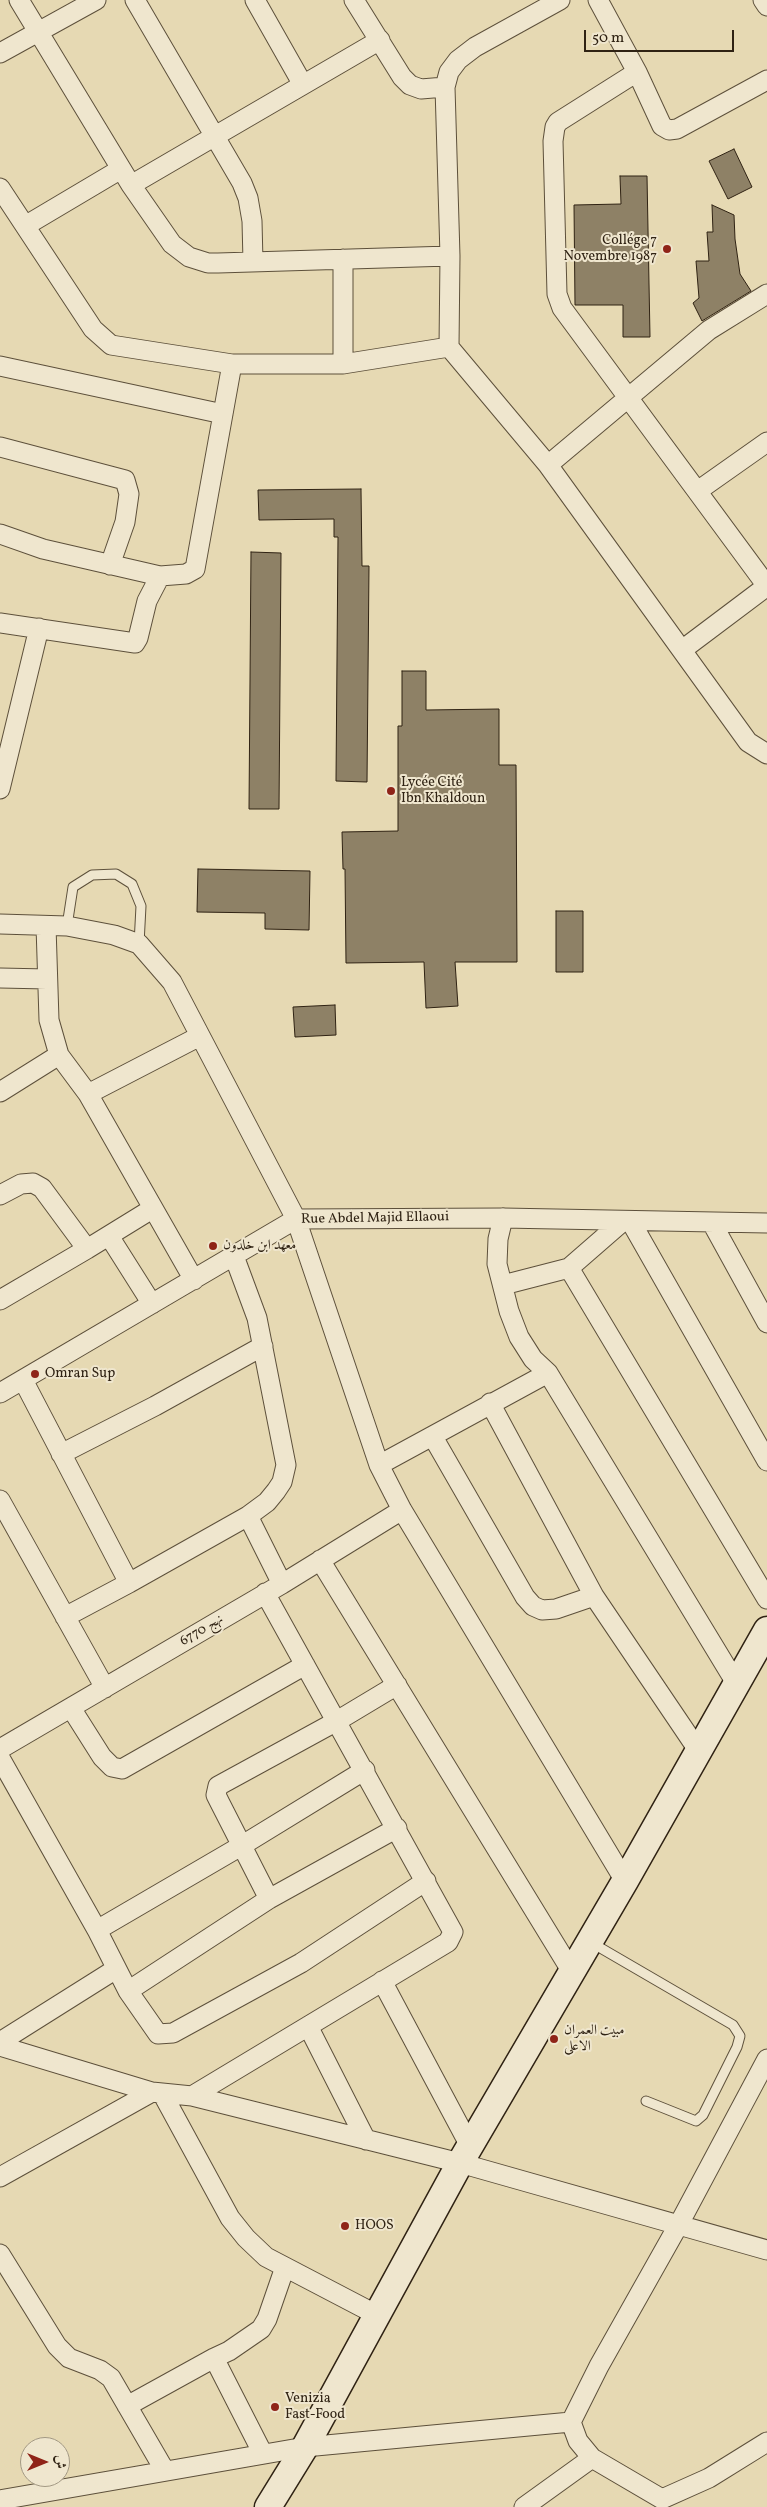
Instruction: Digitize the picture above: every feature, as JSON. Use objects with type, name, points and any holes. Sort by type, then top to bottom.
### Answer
[{"type":"street","points":[[19,0],[130,185],[172,244],[189,257],[208,263],[450,256]]},
{"type":"street","points":[[0,53],[94,0]]},
{"type":"street","points":[[135,0],[231,162],[248,198],[252,222],[253,262]]},
{"type":"street","points":[[255,0],[302,83]]},
{"type":"street","points":[[354,0],[402,77],[410,85],[421,89],[445,87]]},
{"type":"street","points":[[560,0],[475,47],[453,66],[445,87],[450,256],[449,347],[548,465],[748,742],[767,754]]},
{"type":"street","points":[[598,0],[637,72],[662,126],[669,130],[677,129],[767,80]]},
{"type":"street","points":[[763,0],[767,6]]},
{"type":"street","points":[[130,185],[214,134],[380,40]]},
{"type":"street","points":[[637,72],[558,122],[555,127],[553,141],[557,294],[562,308],[629,395],[767,586],[682,650]]},
{"type":"street","points":[[25,226],[120,169]]},
{"type":"street","points":[[0,188],[93,329],[111,345],[232,364],[343,364],[449,347]]},
{"type":"street","points":[[343,364],[344,259]]},
{"type":"street","points":[[548,465],[629,395],[709,330],[767,294]]},
{"type":"street","points":[[0,534],[43,549],[160,576],[186,574],[195,569],[232,364]]},
{"type":"street","points":[[0,366],[223,414]]},
{"type":"street","points":[[699,490],[767,442]]},
{"type":"street","points":[[0,447],[125,480],[128,486],[128,494],[125,522],[110,564]]},
{"type":"street","points":[[0,623],[127,644],[134,643],[138,638],[148,601],[160,576]]},
{"type":"street","points":[[0,789],[39,628]]},
{"type":"street","points":[[0,924],[67,926],[114,935],[140,944],[172,982],[296,1219],[379,1465],[402,1510],[625,1881]]},
{"type":"street","points":[[46,926],[50,1020],[59,1055],[88,1094],[194,1280]]},
{"type":"street","points":[[0,978],[47,979]]},
{"type":"street","points":[[88,1094],[200,1036]]},
{"type":"street","points":[[0,1092],[59,1055]]},
{"type":"street","points":[[0,1195],[21,1184],[33,1183],[42,1188],[87,1249]]},
{"type":"street","points":[[0,1300],[152,1209]]},
{"type":"street","points":[[503,1218],[498,1239],[497,1264],[519,1337],[533,1359],[548,1373],[736,1683]]},
{"type":"street","name":"Rue Abdel Majid Ellaoui","points":[[0,1393],[296,1219],[503,1218],[628,1222],[767,1223]]},
{"type":"street","points":[[502,1285],[569,1268],[628,1222],[767,1461]]},
{"type":"street","points":[[712,1223],[767,1323]]},
{"type":"street","points":[[109,1236],[152,1304]]},
{"type":"street","points":[[65,1617],[248,1516],[267,1502],[282,1482],[286,1465],[263,1346],[257,1318],[234,1256]]},
{"type":"street","points":[[569,1268],[767,1599]]},
{"type":"street","points":[[61,1454],[155,1406],[263,1346]]},
{"type":"street","points":[[379,1465],[548,1373]]},
{"type":"street","points":[[23,1380],[128,1583]]},
{"type":"street","points":[[490,1403],[594,1596],[698,1750]]},
{"type":"street","points":[[433,1437],[525,1597],[533,1606],[542,1610],[556,1609],[594,1596]]},
{"type":"street","points":[[0,1500],[105,1688]]},
{"type":"street","name":"نهج 6770","points":[[0,1749],[282,1584],[402,1510]]},
{"type":"street","points":[[248,1516],[282,1584]]},
{"type":"street","points":[[320,1560],[572,1972]]},
{"type":"street","points":[[192,2096],[452,1937],[452,1926],[265,1593]]},
{"type":"street","points":[[268,2507],[305,2447],[465,2154],[590,1942],[767,1630]]},
{"type":"street","points":[[71,1708],[102,1757],[112,1767],[122,1768],[305,1665]]},
{"type":"street","points":[[269,1899],[216,1795],[218,1786],[337,1721],[397,1685]]},
{"type":"street","points":[[0,1758],[97,1930],[128,1991],[158,2034],[173,2033],[301,1963],[426,1881]]},
{"type":"street","points":[[97,1930],[242,1846],[365,1770]]},
{"type":"street","points":[[128,1991],[269,1899],[397,1828]]},
{"type":"street","points":[[0,2042],[116,1969]]},
{"type":"street","points":[[382,1981],[465,2154]]},
{"type":"street","points":[[308,2026],[366,2140]]},
{"type":"street","points":[[0,2046],[157,2093],[192,2096],[366,2140],[465,2154],[679,2224],[767,2250]]},
{"type":"street","points":[[767,2059],[761,2088],[679,2224],[598,2366],[571,2422],[578,2441],[592,2458],[659,2504],[708,2478],[767,2442]]},
{"type":"street","points":[[157,2093],[230,2218],[246,2238],[266,2257],[377,2315]]},
{"type":"street","points":[[0,2177],[157,2093]]},
{"type":"street","points":[[0,2254],[57,2346],[69,2358],[105,2373],[111,2378],[165,2471]]},
{"type":"street","points":[[127,2406],[229,2351],[261,2329],[267,2319],[285,2267]]},
{"type":"street","points":[[214,2358],[263,2454]]},
{"type":"street","points":[[0,2500],[305,2447],[571,2422]]},
{"type":"street","points":[[524,2507],[592,2458]]},
{"type":"lane","points":[[67,926],[73,887],[92,874],[116,874],[132,884],[142,906],[140,944]]},
{"type":"lane","points":[[590,1942],[733,2024],[740,2036],[737,2047],[702,2115],[696,2121],[646,2101]]},
{"type":"building","points":[[734,149],[752,187],[728,199],[709,161]]},
{"type":"building","points":[[620,176],[647,176],[650,337],[623,337],[623,305],[575,305],[574,205],[621,204]]},
{"type":"building","points":[[712,205],[734,215],[740,274],[751,291],[702,321],[693,303],[699,298],[696,261],[709,261],[707,232],[713,232]]},
{"type":"building","points":[[361,489],[362,566],[369,566],[367,782],[336,781],[338,537],[334,537],[334,519],[259,520],[258,490]]},
{"type":"building","points":[[251,552],[281,553],[279,809],[249,809]]},
{"type":"building","points":[[402,671],[426,671],[426,710],[499,709],[499,765],[516,765],[517,962],[455,962],[458,1006],[426,1008],[424,962],[346,963],[345,869],[343,869],[342,832],[398,831],[398,726],[402,726]]},
{"type":"building","points":[[198,869],[310,871],[309,930],[265,929],[265,913],[197,912]]},
{"type":"building","points":[[556,911],[583,911],[583,972],[556,972]]},
{"type":"building","points":[[335,1005],[336,1035],[295,1037],[293,1007]]},
{"type":"place","name":"Collége 7 Novembre 1987","points":[[667,249]]},
{"type":"place","name":"Lycée Cité Ibn Khaldoun","points":[[391,791]]},
{"type":"place","name":"معهد ابن خلدون","points":[[213,1246]]},
{"type":"place","name":"Omran Sup","points":[[35,1374]]},
{"type":"place","name":"مبيت العمران الاعلى","points":[[554,2039]]},
{"type":"place","name":"HOOS","points":[[345,2226]]},
{"type":"place","name":"Venizia Fast-Food","points":[[275,2407]]}]
